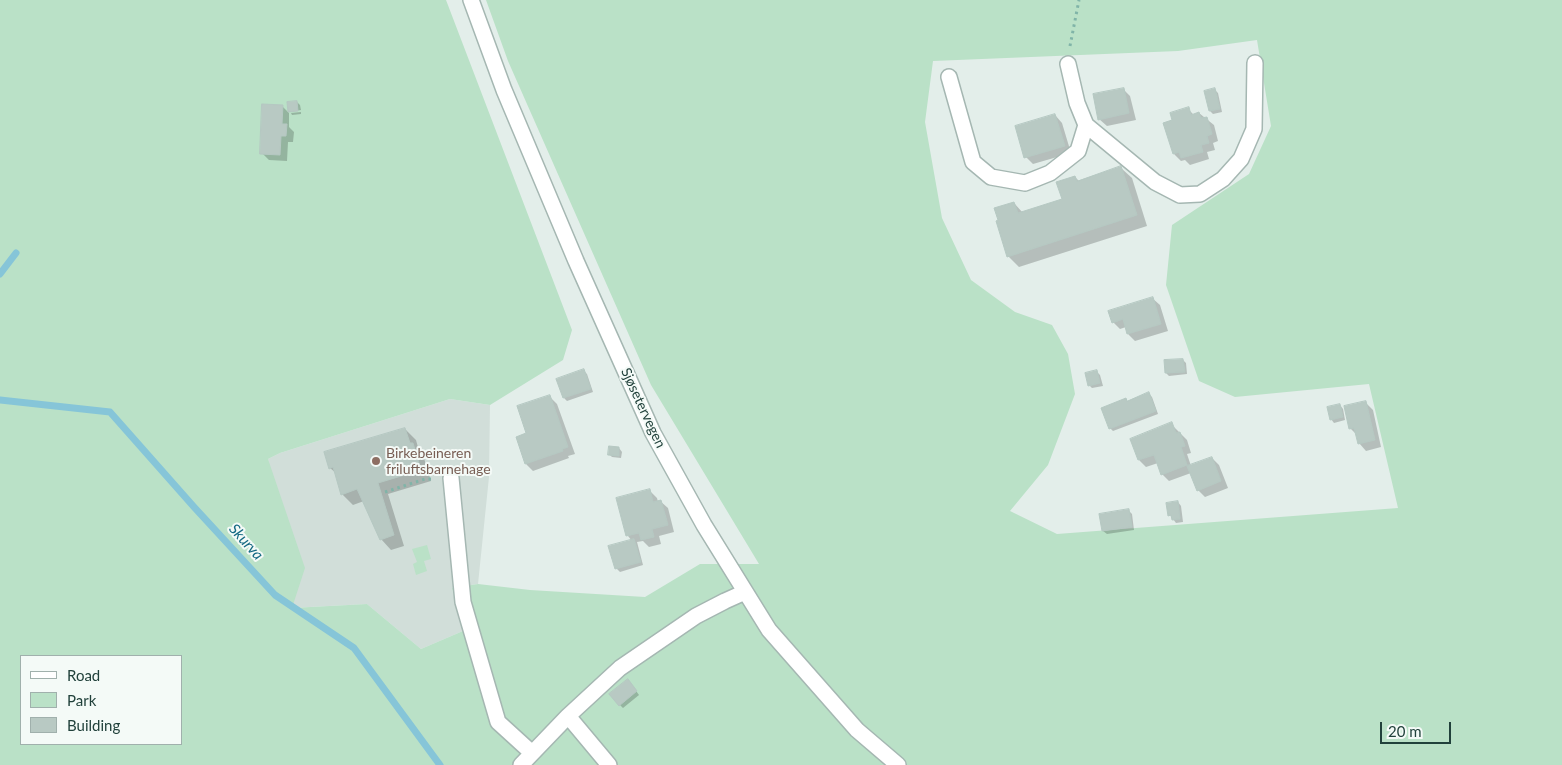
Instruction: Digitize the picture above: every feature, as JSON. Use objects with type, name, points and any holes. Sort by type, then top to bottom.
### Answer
[{"type":"street","name":"Sjøsetervegen","points":[[471,0],[504,90],[568,243],[653,433],[704,525],[769,630],[857,730],[898,765]]},
{"type":"street","points":[[1068,64],[1077,103],[1086,125],[1155,182],[1180,195],[1200,194],[1223,179],[1241,159],[1254,129],[1256,63]]},
{"type":"street","points":[[949,77],[973,162],[991,177],[1025,183],[1050,172],[1078,151],[1086,125]]},
{"type":"street","points":[[450,478],[463,602],[498,722],[532,753]]},
{"type":"street","points":[[521,765],[568,716],[620,668],[696,616],[725,600],[745,592]]},
{"type":"street","points":[[568,716],[609,765]]},
{"type":"path","points":[[1068,64],[1070,41],[1079,0]]},
{"type":"path","points":[[384,492],[425,479],[450,478]]},
{"type":"shaded area","points":[[450,399],[490,405],[489,477],[478,584],[452,588],[463,631],[421,649],[367,604],[291,608],[268,459],[280,453]]},
{"type":"green space","points":[[0,0],[446,0],[572,330],[563,360],[490,405],[450,399],[280,453],[268,459],[305,568],[292,608],[367,604],[421,649],[463,631],[452,588],[478,584],[530,590],[645,597],[700,564],[759,564],[651,385],[508,61],[486,0],[1562,0],[1562,765],[0,765]],"holes":[[[1257,40],[1271,126],[1249,174],[1172,225],[1166,285],[1199,381],[1235,397],[1369,384],[1398,508],[1057,534],[1010,511],[1048,465],[1075,394],[1068,354],[1052,325],[1015,312],[971,280],[942,218],[925,122],[933,61],[1178,51]]]},
{"type":"green space","points":[[427,545],[431,559],[424,561],[427,571],[416,575],[413,564],[417,562],[412,549]]},
{"type":"building","points":[[1124,88],[1129,113],[1098,120],[1093,94]]},
{"type":"building","points":[[1215,88],[1220,109],[1209,111],[1204,91]]},
{"type":"building","points":[[297,101],[298,111],[288,112],[287,102]]},
{"type":"building","points":[[262,104],[283,105],[282,124],[287,124],[286,136],[281,136],[280,155],[260,154]]},
{"type":"building","points":[[1189,107],[1191,115],[1199,112],[1201,118],[1207,117],[1212,134],[1207,136],[1209,143],[1201,145],[1203,152],[1181,158],[1179,152],[1173,154],[1163,123],[1172,120],[1170,113]]},
{"type":"building","points":[[1055,114],[1065,146],[1024,158],[1015,126]]},
{"type":"building","points":[[1121,166],[1137,215],[1007,257],[994,208],[1014,202],[1018,213],[1062,199],[1056,182],[1075,176],[1077,181]]},
{"type":"building","points":[[1153,297],[1161,324],[1127,334],[1123,319],[1112,323],[1108,311]]},
{"type":"building","points":[[1183,359],[1185,372],[1165,373],[1164,360]]},
{"type":"building","points":[[584,369],[591,389],[563,398],[556,379]]},
{"type":"building","points":[[1097,370],[1100,383],[1088,386],[1085,373]]},
{"type":"building","points":[[1149,392],[1156,411],[1109,429],[1101,408],[1126,398],[1127,401]]},
{"type":"building","points":[[550,395],[568,447],[562,449],[563,451],[525,464],[516,437],[526,433],[517,406]]},
{"type":"building","points":[[1366,401],[1375,440],[1358,444],[1354,428],[1349,429],[1344,406]]},
{"type":"building","points":[[1340,404],[1343,417],[1330,420],[1327,407]]},
{"type":"building","points":[[1172,422],[1176,433],[1180,432],[1185,446],[1181,447],[1187,465],[1161,475],[1154,455],[1138,460],[1130,439]]},
{"type":"building","points":[[405,428],[410,443],[413,443],[421,470],[378,483],[394,535],[380,540],[357,489],[341,495],[333,467],[329,469],[324,452]]},
{"type":"building","points":[[609,446],[619,447],[619,456],[608,455]]},
{"type":"building","points":[[1212,457],[1221,481],[1197,491],[1187,466]]},
{"type":"building","points":[[650,489],[653,502],[661,500],[668,525],[652,529],[654,537],[641,540],[639,533],[626,536],[616,498]]},
{"type":"building","points":[[1178,501],[1180,519],[1172,520],[1171,515],[1168,516],[1166,503]]},
{"type":"building","points":[[1129,509],[1132,527],[1102,531],[1099,514]]},
{"type":"building","points":[[634,539],[641,562],[615,569],[608,546]]},
{"type":"building","points":[[628,679],[637,691],[619,706],[609,694]]},
{"type":"waterway","points":[[0,274],[16,253]]},
{"type":"waterway","name":"Skurva","points":[[0,400],[110,412],[275,595],[354,648],[440,765]]},
{"type":"place","name":"Birkebeineren friluftsbarnehage","points":[[376,461]]}]
